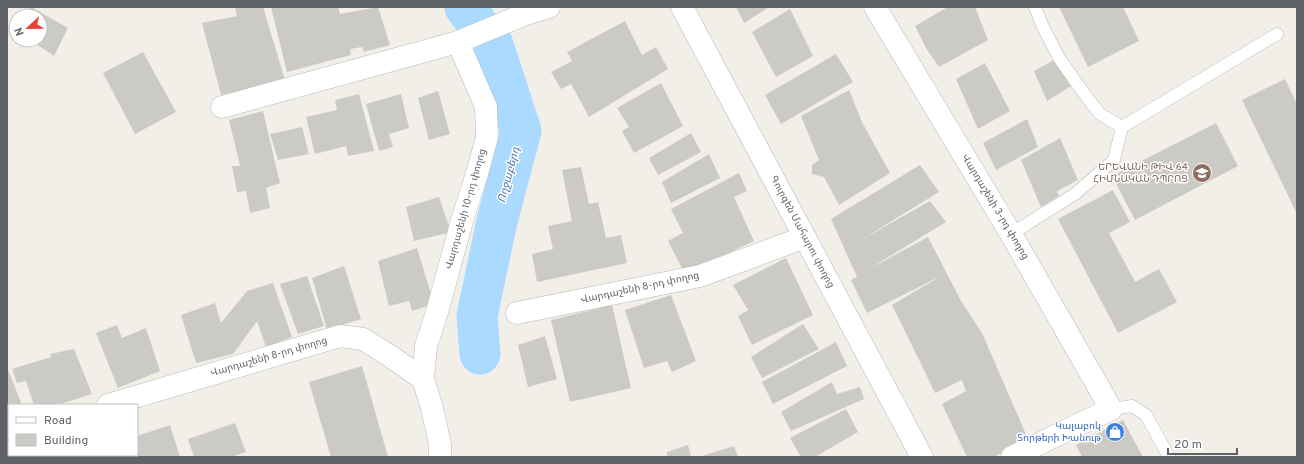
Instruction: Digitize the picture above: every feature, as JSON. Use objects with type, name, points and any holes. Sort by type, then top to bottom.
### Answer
[{"type":"street","points":[[222,107],[462,41],[518,13],[549,7]]},
{"type":"street","name":"Գուրգեն Մահարու փողոց","points":[[682,7],[922,457]]},
{"type":"street","name":"Վարդաշենի 3-րդ փողոց","points":[[875,7],[1011,234],[1111,409]]},
{"type":"street","name":"Վարդաշենի 10-րդ փողոց","points":[[423,379],[426,346],[437,312],[462,217],[477,174],[487,137],[486,107],[462,41]]},
{"type":"street","name":"Վարդաշենի 8-րդ փողոց","points":[[517,313],[700,276],[804,237]]},
{"type":"street","name":"Վարդաշենի 8-րդ փողոց","points":[[111,404],[340,336],[363,340],[390,356],[423,379]]},
{"type":"street","points":[[423,379],[432,408],[440,444],[440,457]]},
{"type":"street","points":[[1012,457],[1111,409]]},
{"type":"lane","points":[[1034,7],[1056,52],[1083,92],[1100,114],[1122,127]]},
{"type":"lane","points":[[1011,234],[1075,194],[1114,160],[1122,127],[1277,34]]},
{"type":"lane","points":[[1111,409],[1132,406],[1146,415],[1169,457]]},
{"type":"building","points":[[235,7],[263,7],[285,80],[221,95],[202,23],[237,16]]},
{"type":"building","points":[[271,7],[338,7],[340,14],[378,7],[390,45],[364,52],[362,47],[350,49],[351,55],[287,72]]},
{"type":"building","points":[[736,7],[769,7],[744,23]]},
{"type":"building","points":[[948,7],[975,7],[988,40],[939,67],[926,48],[915,26]]},
{"type":"building","points":[[1059,7],[1123,7],[1139,41],[1088,67]]},
{"type":"building","points":[[790,9],[813,56],[776,77],[752,32]]},
{"type":"building","points":[[48,17],[68,28],[54,56],[42,48],[48,48]]},
{"type":"building","points":[[625,21],[642,55],[656,47],[668,69],[589,117],[571,84],[561,89],[551,72],[572,61],[567,52]]},
{"type":"building","points":[[143,52],[176,112],[135,134],[103,73]]},
{"type":"building","points":[[836,54],[853,82],[781,124],[765,95]]},
{"type":"building","points":[[1054,60],[1071,86],[1047,101],[1034,71]]},
{"type":"building","points":[[985,63],[1010,111],[978,129],[956,79]]},
{"type":"building","points":[[1285,79],[1297,104],[1297,214],[1242,100]]},
{"type":"building","points":[[661,83],[683,126],[634,153],[622,131],[629,127],[617,108]]},
{"type":"building","points":[[849,90],[862,122],[890,173],[839,205],[824,177],[812,174],[812,165],[819,160],[801,116]]},
{"type":"building","points":[[438,91],[450,134],[429,140],[418,98]]},
{"type":"building","points":[[359,94],[374,151],[348,156],[346,146],[315,154],[306,117],[337,110],[335,100]]},
{"type":"building","points":[[401,94],[409,128],[389,134],[393,147],[379,151],[366,104]]},
{"type":"building","points":[[263,111],[280,183],[266,188],[270,208],[250,213],[246,191],[237,192],[232,166],[240,166],[229,120]]},
{"type":"building","points":[[1027,119],[1038,147],[996,170],[983,143]]},
{"type":"building","points":[[1216,123],[1238,166],[1135,220],[1112,176]]},
{"type":"building","points":[[302,127],[309,154],[278,160],[270,134]]},
{"type":"building","points":[[691,133],[701,152],[658,175],[649,158]]},
{"type":"building","points":[[1060,138],[1078,180],[1057,191],[1059,196],[1041,207],[1021,160]]},
{"type":"building","points":[[709,154],[720,178],[671,203],[662,182]]},
{"type":"building","points":[[920,165],[939,192],[861,240],[930,201],[946,222],[869,269],[928,237],[961,301],[982,333],[1028,439],[994,457],[967,457],[942,404],[966,391],[962,380],[935,393],[892,305],[941,276],[867,313],[851,280],[857,277],[831,219]]},
{"type":"building","points":[[581,167],[589,204],[598,202],[606,238],[621,235],[627,263],[537,282],[532,254],[553,249],[548,226],[572,221],[562,170]]},
{"type":"building","points":[[739,173],[747,191],[734,197],[754,241],[685,274],[668,241],[683,233],[671,209]]},
{"type":"building","points":[[1113,190],[1130,222],[1109,233],[1135,282],[1159,269],[1177,302],[1118,333],[1058,219]]},
{"type":"building","points":[[439,197],[451,232],[414,241],[406,207]]},
{"type":"building","points":[[417,248],[434,304],[412,311],[409,301],[389,306],[378,261]]},
{"type":"building","points":[[786,258],[813,315],[752,345],[738,316],[748,310],[733,285]]},
{"type":"building","points":[[344,266],[361,319],[327,330],[312,278]]},
{"type":"building","points":[[307,276],[324,326],[298,334],[280,284]]},
{"type":"building","points":[[273,283],[292,337],[266,347],[257,321],[233,354],[196,363],[181,315],[215,303],[221,323],[247,291]]},
{"type":"building","points":[[671,295],[696,361],[672,372],[667,361],[644,368],[625,310]]},
{"type":"building","points":[[612,305],[631,388],[570,402],[551,320]]},
{"type":"building","points":[[803,324],[819,349],[762,378],[751,357]]},
{"type":"building","points":[[117,325],[122,338],[146,328],[160,371],[118,388],[96,333]]},
{"type":"building","points":[[545,336],[557,379],[528,387],[518,345]]},
{"type":"building","points":[[836,342],[847,366],[773,404],[762,382]]},
{"type":"building","points":[[74,349],[92,394],[60,404],[34,404],[26,381],[17,383],[12,369],[51,357],[50,354]]},
{"type":"building","points":[[362,366],[388,457],[331,457],[309,382]]},
{"type":"building","points":[[7,367],[22,404],[8,404],[7,419]]},
{"type":"building","points":[[832,382],[837,394],[860,387],[864,399],[791,431],[781,412]]},
{"type":"building","points":[[846,409],[858,432],[815,457],[801,457],[790,438]]},
{"type":"building","name":"Կալաբոկ Տորթերի Խանութ","points":[[1123,420],[1143,457],[1082,457],[1076,445]]},
{"type":"building","points":[[235,423],[246,452],[231,457],[194,457],[188,439]]},
{"type":"building","points":[[170,425],[180,457],[106,457],[138,456],[138,436]]},
{"type":"building","points":[[688,445],[691,457],[667,457],[667,452]]},
{"type":"building","points":[[734,446],[738,457],[699,457]]},
{"type":"waterway","name":"Ողջաբերդ","points":[[465,7],[493,45],[521,131],[497,221],[477,316],[480,354]]},
{"type":"place","name":"ԵՐԵՎԱՆԻ ԹԻՎ 64 ՀԻՄՆԱԿԱՆ ԴՊՐՈՑ","points":[[1202,173]]},
{"type":"place","name":"Կալաբոկ Տորթերի Խանութ","points":[[1115,432]]}]
